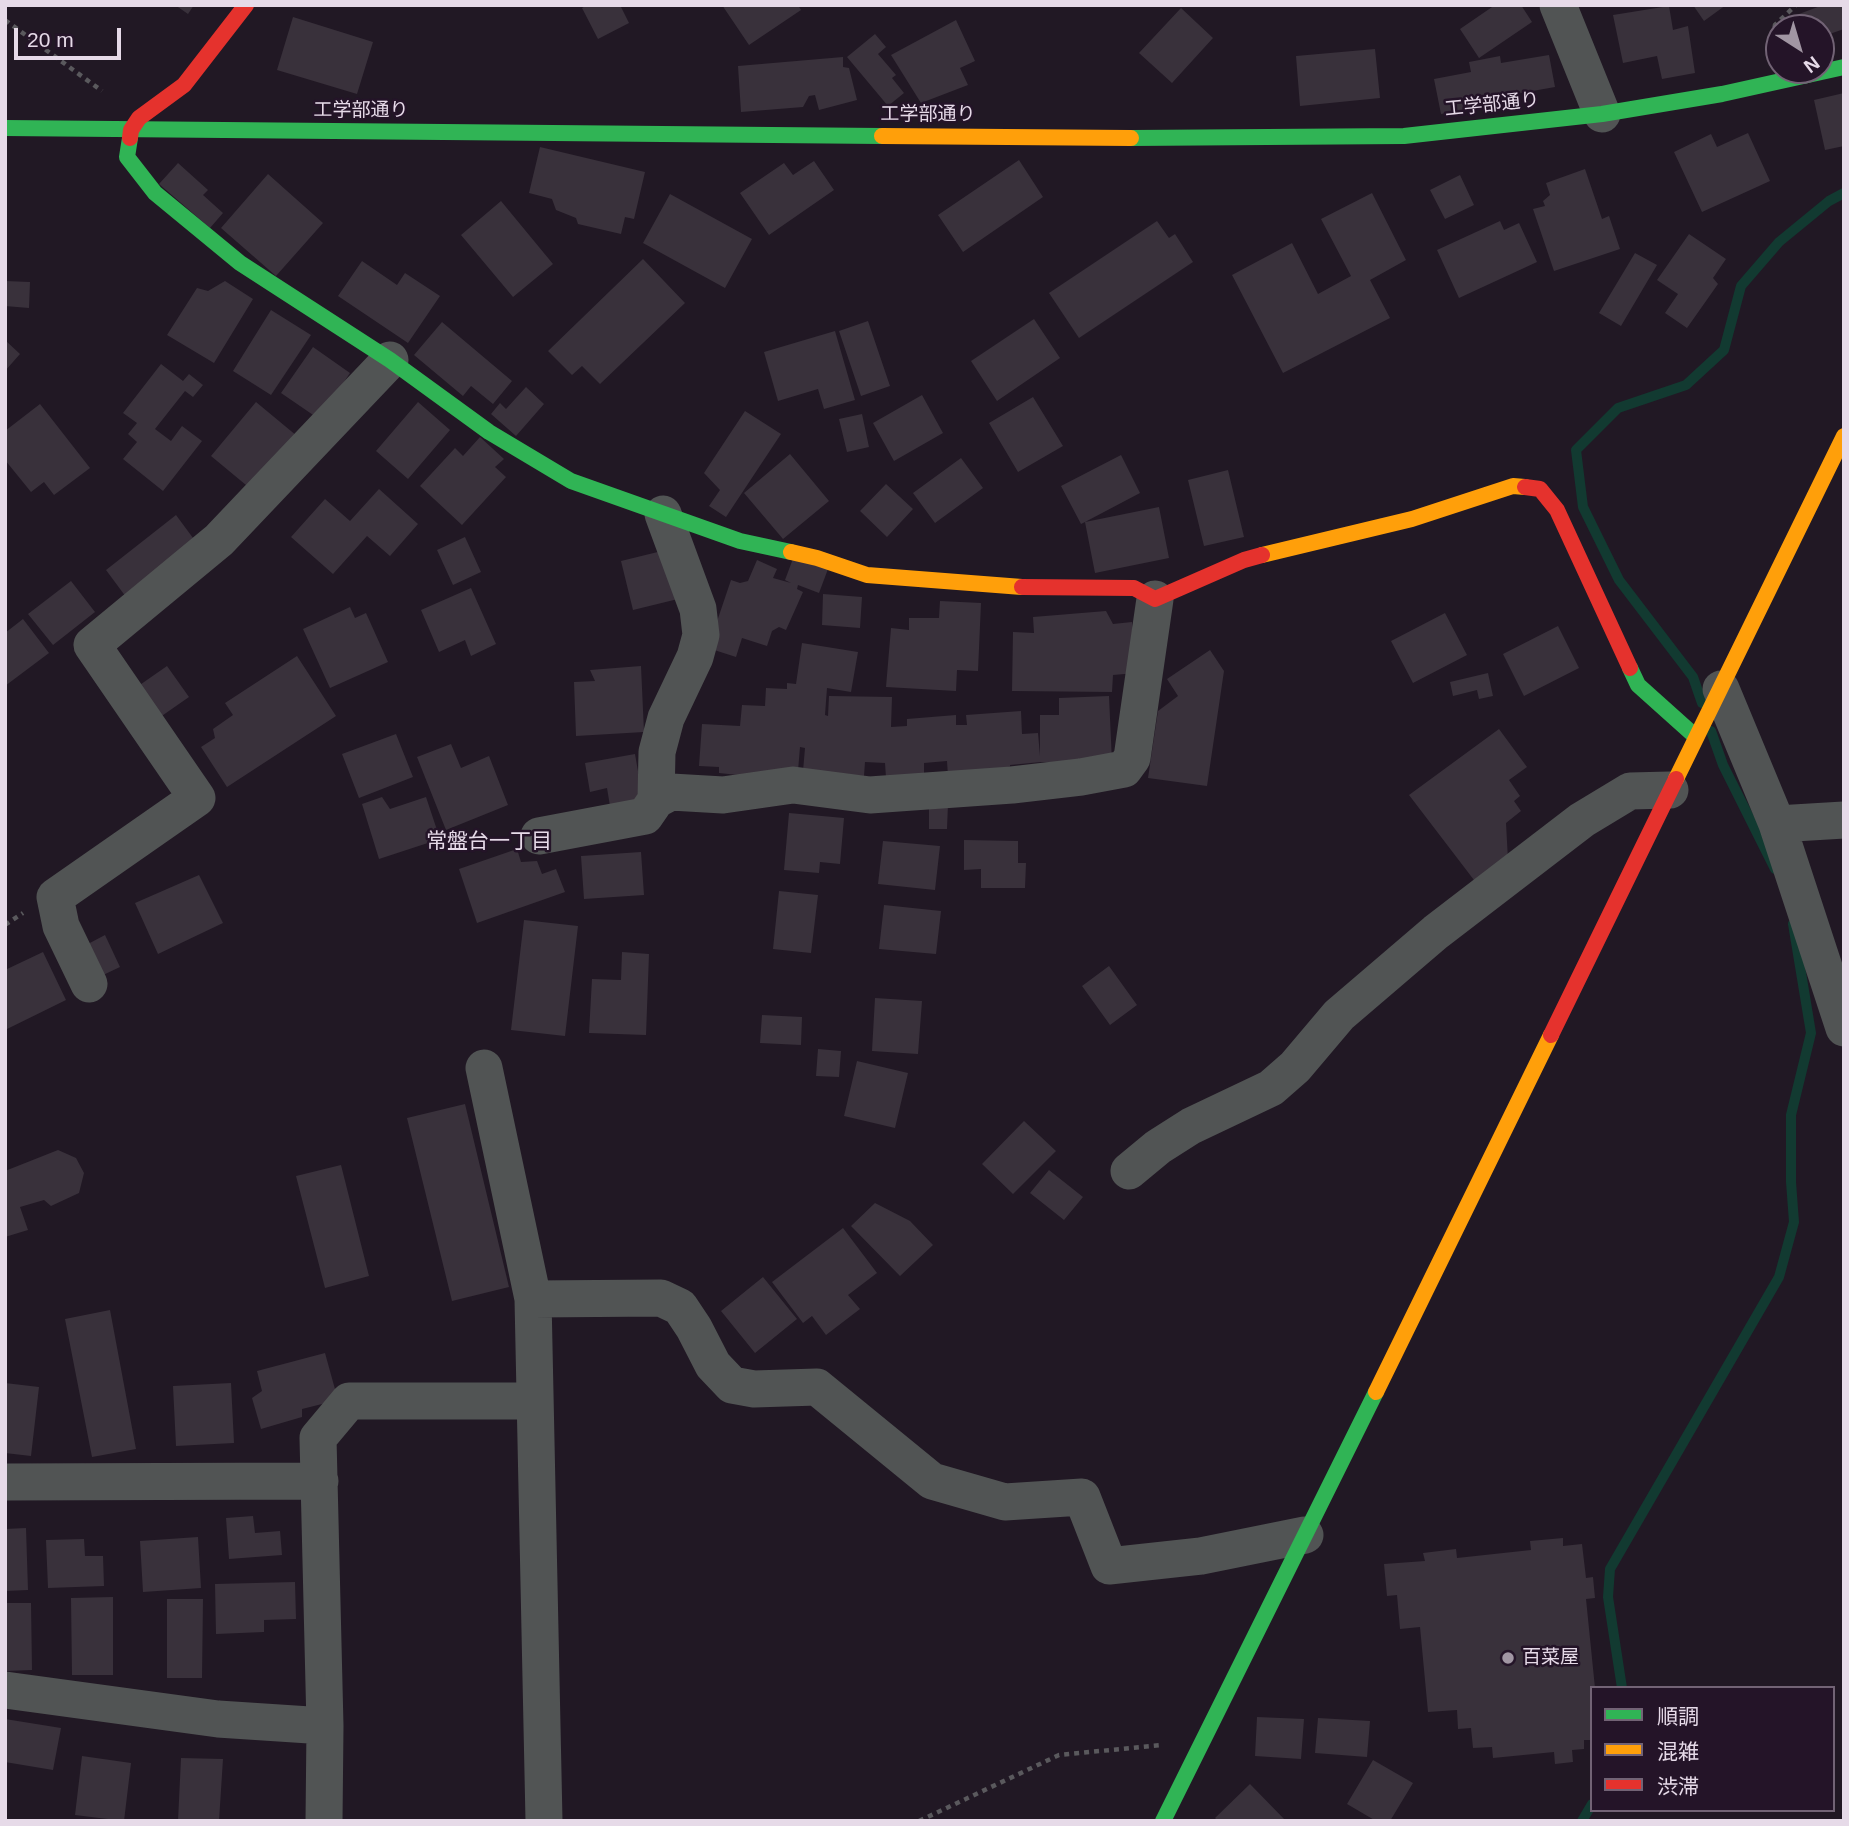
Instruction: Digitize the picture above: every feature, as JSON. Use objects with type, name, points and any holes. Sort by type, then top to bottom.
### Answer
[{"type":"street","points":[[246,5],[184,85],[135,124],[127,157],[155,193],[240,263],[390,360],[489,432],[571,481],[740,541],[817,558],[867,575],[1058,589],[1134,588],[1155,599]]},
{"type":"street","points":[[1558,5],[1602,114]]},
{"type":"street","name":"工学部通り","points":[[5,128],[135,124],[1198,139],[1404,136],[1602,114],[1722,94],[1844,67]]},
{"type":"street","points":[[89,984],[61,926],[54,897],[197,798],[92,645],[219,540],[390,360]]},
{"type":"street","points":[[1163,1821],[1844,436]]},
{"type":"street","points":[[1155,599],[1244,560],[1282,549],[1412,519],[1513,486],[1540,489],[1558,510],[1638,685],[1696,737]]},
{"type":"street","points":[[656,800],[657,752],[666,718],[695,657],[701,635],[698,609],[663,514]]},
{"type":"street","points":[[539,836],[645,816],[656,800],[671,792],[723,794],[793,785],[870,795],[1012,785],[1124,769],[1132,758],[1155,599]]},
{"type":"street","points":[[1721,689],[1777,824],[1817,953],[1844,1028]]},
{"type":"street","points":[[1129,1171],[1158,1147],[1191,1126],[1271,1088],[1295,1066],[1339,1015],[1436,932],[1582,820],[1630,792],[1670,790]]},
{"type":"street","points":[[1777,824],[1844,820]]},
{"type":"street","points":[[484,1068],[533,1299],[544,1821]]},
{"type":"street","points":[[533,1299],[661,1298],[680,1307],[713,1366],[732,1385],[754,1389],[817,1387],[932,1481],[1005,1502],[1082,1497],[1109,1566],[1201,1556],[1305,1535]]},
{"type":"street","points":[[324,1821],[325,1726],[318,1438],[349,1401],[535,1401]]},
{"type":"street","points":[[5,1482],[320,1481]]},
{"type":"street","points":[[5,1690],[218,1719],[325,1726]]},
{"type":"path","points":[[5,20],[135,124]]},
{"type":"path","points":[[919,1821],[1059,1755],[1205,1740]]},
{"type":"building","points":[[175,5],[194,5],[188,14]]},
{"type":"building","points":[[587,5],[620,5],[629,23],[598,39],[582,8]]},
{"type":"building","points":[[722,5],[798,5],[801,10],[749,45]]},
{"type":"building","points":[[1495,5],[1521,5],[1532,22],[1479,58],[1460,29]]},
{"type":"building","points":[[1693,5],[1726,5],[1704,21]]},
{"type":"building","points":[[1823,5],[1844,5],[1844,29],[1835,32],[1835,14],[1799,14]]},
{"type":"building","points":[[1669,6],[1673,30],[1688,26],[1695,73],[1662,79],[1657,56],[1623,63],[1613,15]]},
{"type":"building","points":[[1181,8],[1213,38],[1172,83],[1139,53]]},
{"type":"building","points":[[293,17],[373,42],[357,94],[277,70]]},
{"type":"building","points":[[956,20],[975,61],[960,68],[968,85],[921,103],[891,55]]},
{"type":"building","points":[[875,34],[886,47],[878,54],[896,75],[892,78],[904,93],[888,106],[847,57]]},
{"type":"building","points":[[1375,49],[1380,98],[1300,106],[1296,56]]},
{"type":"building","points":[[1549,55],[1555,87],[1510,95],[1509,102],[1441,114],[1434,79],[1471,72],[1469,62],[1500,56],[1501,63]]},
{"type":"building","points":[[843,57],[843,67],[849,68],[857,100],[819,110],[815,95],[809,96],[803,107],[741,112],[738,66]]},
{"type":"building","points":[[1844,93],[1844,146],[1825,150],[1814,100]]},
{"type":"building","points":[[1748,133],[1770,181],[1702,212],[1674,152],[1711,134],[1717,147]]},
{"type":"building","points":[[540,147],[645,172],[634,219],[625,217],[621,234],[578,224],[576,218],[556,210],[552,199],[529,193]]},
{"type":"building","points":[[1019,160],[1043,197],[963,252],[938,215]]},
{"type":"building","points":[[814,161],[834,190],[769,235],[740,193],[784,163],[793,175]]},
{"type":"building","points":[[178,163],[208,190],[203,195],[223,213],[210,228],[159,184]]},
{"type":"building","points":[[1585,169],[1602,219],[1609,216],[1620,249],[1554,271],[1533,209],[1545,206],[1543,201],[1550,195],[1546,183]]},
{"type":"building","points":[[268,174],[323,223],[276,276],[221,228]]},
{"type":"building","points":[[1460,175],[1474,205],[1445,219],[1430,190]]},
{"type":"building","points":[[1372,193],[1406,260],[1370,280],[1390,318],[1283,373],[1232,275],[1292,243],[1318,294],[1351,276],[1321,219]]},
{"type":"building","points":[[670,194],[752,239],[725,288],[643,243]]},
{"type":"building","points":[[501,201],[553,264],[513,297],[461,235]]},
{"type":"building","points":[[1157,221],[1169,238],[1175,234],[1193,262],[1079,338],[1049,293]]},
{"type":"building","points":[[1500,221],[1504,230],[1519,223],[1537,262],[1459,298],[1437,250]]},
{"type":"building","points":[[1689,234],[1726,259],[1713,278],[1718,284],[1687,328],[1665,313],[1678,294],[1657,280]]},
{"type":"building","points":[[1635,253],[1657,265],[1621,326],[1599,313]]},
{"type":"building","points":[[643,259],[685,303],[600,384],[582,366],[572,375],[548,351]]},
{"type":"building","points":[[362,261],[397,285],[405,273],[440,296],[408,343],[338,296]]},
{"type":"building","points":[[5,281],[30,282],[29,308],[5,306]]},
{"type":"building","points":[[225,281],[253,299],[214,363],[167,335],[197,288],[208,291]]},
{"type":"building","points":[[271,310],[311,335],[271,395],[233,371]]},
{"type":"building","points":[[1034,319],[1060,358],[997,401],[971,361]]},
{"type":"building","points":[[868,321],[890,386],[861,396],[839,331]]},
{"type":"building","points":[[442,322],[512,381],[493,404],[471,386],[463,396],[414,355]]},
{"type":"building","points":[[835,331],[855,400],[824,409],[818,389],[778,401],[764,352]]},
{"type":"building","points":[[5,340],[20,354],[5,371]]},
{"type":"building","points":[[313,347],[350,373],[319,419],[281,393]]},
{"type":"building","points":[[161,364],[183,381],[189,374],[203,385],[193,397],[185,391],[155,429],[171,441],[182,426],[202,441],[163,491],[123,459],[137,442],[128,434],[137,423],[123,413]]},
{"type":"building","points":[[526,387],[544,404],[516,436],[491,414],[500,403],[506,409]]},
{"type":"building","points":[[922,395],[943,433],[894,461],[873,423]]},
{"type":"building","points":[[1033,397],[1063,446],[1018,472],[989,423]]},
{"type":"building","points":[[256,402],[297,436],[252,490],[211,456]]},
{"type":"building","points":[[418,402],[450,430],[408,479],[376,451]]},
{"type":"building","points":[[40,404],[90,468],[54,495],[44,482],[31,492],[5,460],[5,431]]},
{"type":"building","points":[[745,411],[781,434],[726,517],[709,506],[720,490],[704,473]]},
{"type":"building","points":[[862,414],[869,447],[847,452],[839,419]]},
{"type":"building","points":[[480,437],[504,459],[495,467],[506,477],[462,525],[420,486],[455,448],[463,456]]},
{"type":"building","points":[[790,454],[829,501],[783,539],[744,493]]},
{"type":"building","points":[[1121,455],[1140,493],[1081,524],[1061,486]]},
{"type":"building","points":[[961,458],[983,488],[935,523],[913,493]]},
{"type":"building","points":[[1228,470],[1244,537],[1204,546],[1188,480]]},
{"type":"building","points":[[886,484],[913,509],[887,537],[860,511]]},
{"type":"building","points":[[379,489],[418,524],[390,556],[367,536],[333,574],[291,537],[325,499],[350,521]]},
{"type":"building","points":[[1159,507],[1169,558],[1095,573],[1085,522]]},
{"type":"building","points":[[176,515],[196,542],[126,597],[106,570]]},
{"type":"building","points":[[465,537],[481,572],[453,585],[437,550]]},
{"type":"building","points":[[670,549],[682,598],[633,610],[621,561]]},
{"type":"building","points":[[794,556],[828,569],[819,593],[798,585],[797,589],[803,592],[786,630],[779,627],[772,631],[767,646],[742,638],[736,657],[708,648],[731,580],[740,583],[748,581],[757,560],[777,569],[773,578],[791,583],[785,580]]},
{"type":"building","points":[[71,581],[95,612],[53,645],[28,614]]},
{"type":"building","points":[[471,588],[496,644],[471,656],[465,640],[439,652],[421,610]]},
{"type":"building","points":[[823,594],[862,597],[860,628],[822,625]]},
{"type":"building","points":[[940,601],[981,603],[978,671],[957,670],[956,691],[886,687],[891,628],[909,630],[909,618],[939,618]]},
{"type":"building","points":[[350,607],[355,618],[366,613],[388,662],[330,688],[303,629]]},
{"type":"building","points":[[1106,611],[1113,624],[1132,622],[1136,673],[1113,675],[1112,692],[1012,691],[1013,632],[1034,633],[1033,617]]},
{"type":"building","points":[[1445,613],[1467,655],[1413,683],[1391,641]]},
{"type":"building","points":[[23,619],[49,653],[5,686],[5,633]]},
{"type":"building","points":[[1558,626],[1579,668],[1524,696],[1503,654]]},
{"type":"building","points":[[802,643],[858,652],[851,692],[827,688],[825,715],[828,716],[829,696],[892,697],[891,727],[907,726],[907,719],[956,715],[956,725],[967,725],[966,715],[1021,711],[1022,734],[1038,733],[1040,756],[1040,715],[1059,715],[1059,698],[1109,696],[1112,762],[1041,762],[1010,765],[1010,776],[948,777],[947,761],[924,763],[924,775],[886,778],[885,763],[865,762],[864,776],[803,771],[805,748],[800,747],[795,781],[719,773],[719,767],[699,766],[702,724],[740,726],[742,705],[765,706],[766,688],[787,689],[787,683],[796,684]]},
{"type":"building","points":[[1210,650],[1224,671],[1207,786],[1148,778],[1158,711],[1178,696],[1167,679]]},
{"type":"building","points":[[297,656],[336,716],[227,787],[201,747],[215,738],[213,729],[233,715],[225,703]]},
{"type":"building","points":[[167,666],[189,697],[156,720],[134,689]]},
{"type":"building","points":[[641,666],[644,732],[576,736],[574,682],[595,681],[590,670]]},
{"type":"building","points":[[1488,673],[1493,696],[1479,699],[1477,690],[1453,696],[1450,682]]},
{"type":"building","points":[[1499,729],[1527,767],[1509,780],[1520,796],[1514,801],[1521,811],[1506,823],[1508,860],[1477,884],[1409,795]]},
{"type":"building","points":[[396,734],[413,777],[359,798],[342,754]]},
{"type":"building","points":[[451,744],[461,768],[489,756],[508,805],[446,830],[417,757]]},
{"type":"building","points":[[635,754],[643,800],[610,806],[607,788],[590,792],[585,763]]},
{"type":"building","points":[[382,797],[390,809],[426,797],[440,839],[379,859],[362,804]]},
{"type":"building","points":[[929,803],[948,804],[947,829],[929,829]]},
{"type":"building","points":[[789,813],[844,818],[840,864],[820,862],[819,873],[784,870]]},
{"type":"building","points":[[964,840],[1018,841],[1018,863],[1026,863],[1025,888],[981,888],[981,869],[964,870]]},
{"type":"building","points":[[883,841],[940,846],[935,890],[878,884]]},
{"type":"building","points":[[517,849],[521,862],[537,861],[542,874],[556,869],[565,892],[477,923],[459,869]]},
{"type":"building","points":[[641,852],[644,895],[584,899],[581,856]]},
{"type":"building","points":[[199,875],[223,923],[158,954],[135,903]]},
{"type":"building","points":[[779,891],[818,895],[811,953],[773,949]]},
{"type":"building","points":[[884,905],[941,911],[936,954],[879,949]]},
{"type":"building","points":[[524,920],[578,926],[565,1036],[511,1030]]},
{"type":"building","points":[[105,935],[120,967],[101,976],[86,945]]},
{"type":"building","points":[[43,952],[66,1000],[5,1030],[5,970]]},
{"type":"building","points":[[622,952],[649,954],[646,1035],[589,1033],[592,979],[621,980]]},
{"type":"building","points":[[1109,966],[1137,1005],[1110,1025],[1082,986]]},
{"type":"building","points":[[875,998],[922,1001],[918,1054],[872,1051]]},
{"type":"building","points":[[762,1015],[802,1017],[801,1045],[760,1043]]},
{"type":"building","points":[[818,1049],[841,1051],[839,1077],[816,1076]]},
{"type":"building","points":[[857,1061],[908,1073],[895,1128],[844,1116]]},
{"type":"building","points":[[465,1104],[509,1287],[452,1301],[407,1118]]},
{"type":"building","points":[[1024,1121],[1056,1151],[1013,1194],[982,1164]]},
{"type":"building","points":[[58,1150],[76,1158],[84,1173],[79,1193],[51,1206],[44,1200],[20,1207],[28,1230],[5,1237],[5,1171]]},
{"type":"building","points":[[341,1165],[369,1276],[325,1288],[296,1176]]},
{"type":"building","points":[[1049,1170],[1083,1197],[1064,1220],[1030,1193]]},
{"type":"building","points":[[875,1203],[910,1221],[933,1245],[900,1276],[851,1226]]},
{"type":"building","points":[[843,1228],[877,1273],[848,1295],[860,1309],[826,1335],[812,1316],[803,1323],[772,1282]]},
{"type":"building","points":[[763,1277],[797,1319],[755,1353],[721,1311]]},
{"type":"building","points":[[110,1310],[136,1449],[92,1457],[65,1319]]},
{"type":"building","points":[[325,1353],[338,1400],[302,1409],[302,1417],[261,1429],[252,1398],[262,1391],[257,1371]]},
{"type":"building","points":[[5,1383],[39,1387],[31,1456],[5,1453]]},
{"type":"building","points":[[231,1383],[234,1443],[176,1446],[173,1386]]},
{"type":"building","points":[[253,1516],[255,1533],[280,1531],[282,1555],[229,1559],[226,1518]]},
{"type":"building","points":[[26,1528],[28,1590],[5,1591],[5,1529]]},
{"type":"building","points":[[198,1537],[201,1588],[143,1592],[140,1541]]},
{"type":"building","name":"百菜屋","points":[[1563,1538],[1563,1546],[1582,1544],[1586,1578],[1593,1577],[1595,1598],[1586,1599],[1595,1686],[1590,1686],[1590,1740],[1584,1740],[1584,1749],[1572,1750],[1573,1762],[1555,1764],[1554,1752],[1493,1758],[1492,1747],[1473,1748],[1471,1728],[1458,1729],[1457,1710],[1428,1712],[1420,1627],[1400,1629],[1397,1595],[1387,1596],[1384,1564],[1425,1561],[1423,1553],[1456,1549],[1457,1558],[1531,1550],[1530,1541]]},
{"type":"building","points":[[84,1539],[85,1556],[103,1556],[104,1586],[48,1588],[46,1540]]},
{"type":"building","points":[[295,1582],[296,1619],[264,1620],[264,1632],[216,1634],[215,1584]]},
{"type":"building","points":[[113,1597],[113,1675],[72,1675],[71,1598]]},
{"type":"building","points":[[167,1599],[203,1599],[202,1678],[167,1678]]},
{"type":"building","points":[[5,1603],[31,1603],[32,1670],[5,1671]]},
{"type":"building","points":[[1257,1717],[1304,1719],[1301,1759],[1255,1756]]},
{"type":"building","points":[[1318,1718],[1370,1721],[1367,1757],[1315,1753]]},
{"type":"building","points":[[5,1719],[61,1728],[53,1770],[5,1762]]},
{"type":"building","points":[[82,1756],[131,1763],[124,1821],[75,1815]]},
{"type":"building","points":[[181,1758],[223,1759],[219,1821],[178,1821]]},
{"type":"building","points":[[1373,1760],[1413,1783],[1390,1821],[1376,1821],[1347,1804]]},
{"type":"building","points":[[1250,1784],[1286,1821],[1218,1821],[1215,1818]]},
{"type":"waterway","points":[[1702,703],[1693,677],[1619,580],[1583,507],[1576,450],[1618,408],[1686,385],[1724,350],[1741,286],[1779,242],[1829,201],[1844,193]]},
{"type":"waterway","points":[[1711,731],[1723,765],[1775,869]]},
{"type":"waterway","points":[[1622,1686],[1608,1597],[1610,1569],[1779,1277],[1794,1222],[1791,1115],[1811,1033],[1793,924]]},
{"type":"waterway","points":[[1582,1821],[1590,1807]]},
{"type":"traffic: fast","points":[[1131,138],[1404,136],[1602,114],[1722,94],[1844,67]]},
{"type":"traffic: fast","points":[[5,128],[882,136]]},
{"type":"traffic: fast","points":[[130,138],[127,157],[155,193],[240,263],[390,360],[489,432],[571,481],[740,541],[791,552]]},
{"type":"traffic: fast","points":[[1630,668],[1638,685],[1696,737]]},
{"type":"traffic: fast","points":[[1163,1821],[1376,1392]]},
{"type":"traffic: slow","points":[[882,136],[1131,138]]},
{"type":"traffic: slow","points":[[1676,779],[1844,436]]},
{"type":"traffic: slow","points":[[1262,555],[1412,519],[1513,486],[1525,487]]},
{"type":"traffic: slow","points":[[791,552],[867,575],[1022,587]]},
{"type":"traffic: slow","points":[[1376,1392],[1551,1035]]},
{"type":"traffic: jam","points":[[130,138],[131,130],[139,118],[184,85],[246,5]]},
{"type":"traffic: jam","points":[[1525,487],[1540,489],[1557,510],[1630,668]]},
{"type":"traffic: jam","points":[[1022,587],[1134,588],[1155,599],[1244,560],[1262,555]]},
{"type":"traffic: jam","points":[[1551,1035],[1676,779]]},
{"type":"place","name":"百菜屋","points":[[1508,1658]]},
{"type":"district","name":"常盤台一丁目","points":[[489,842]]}]
